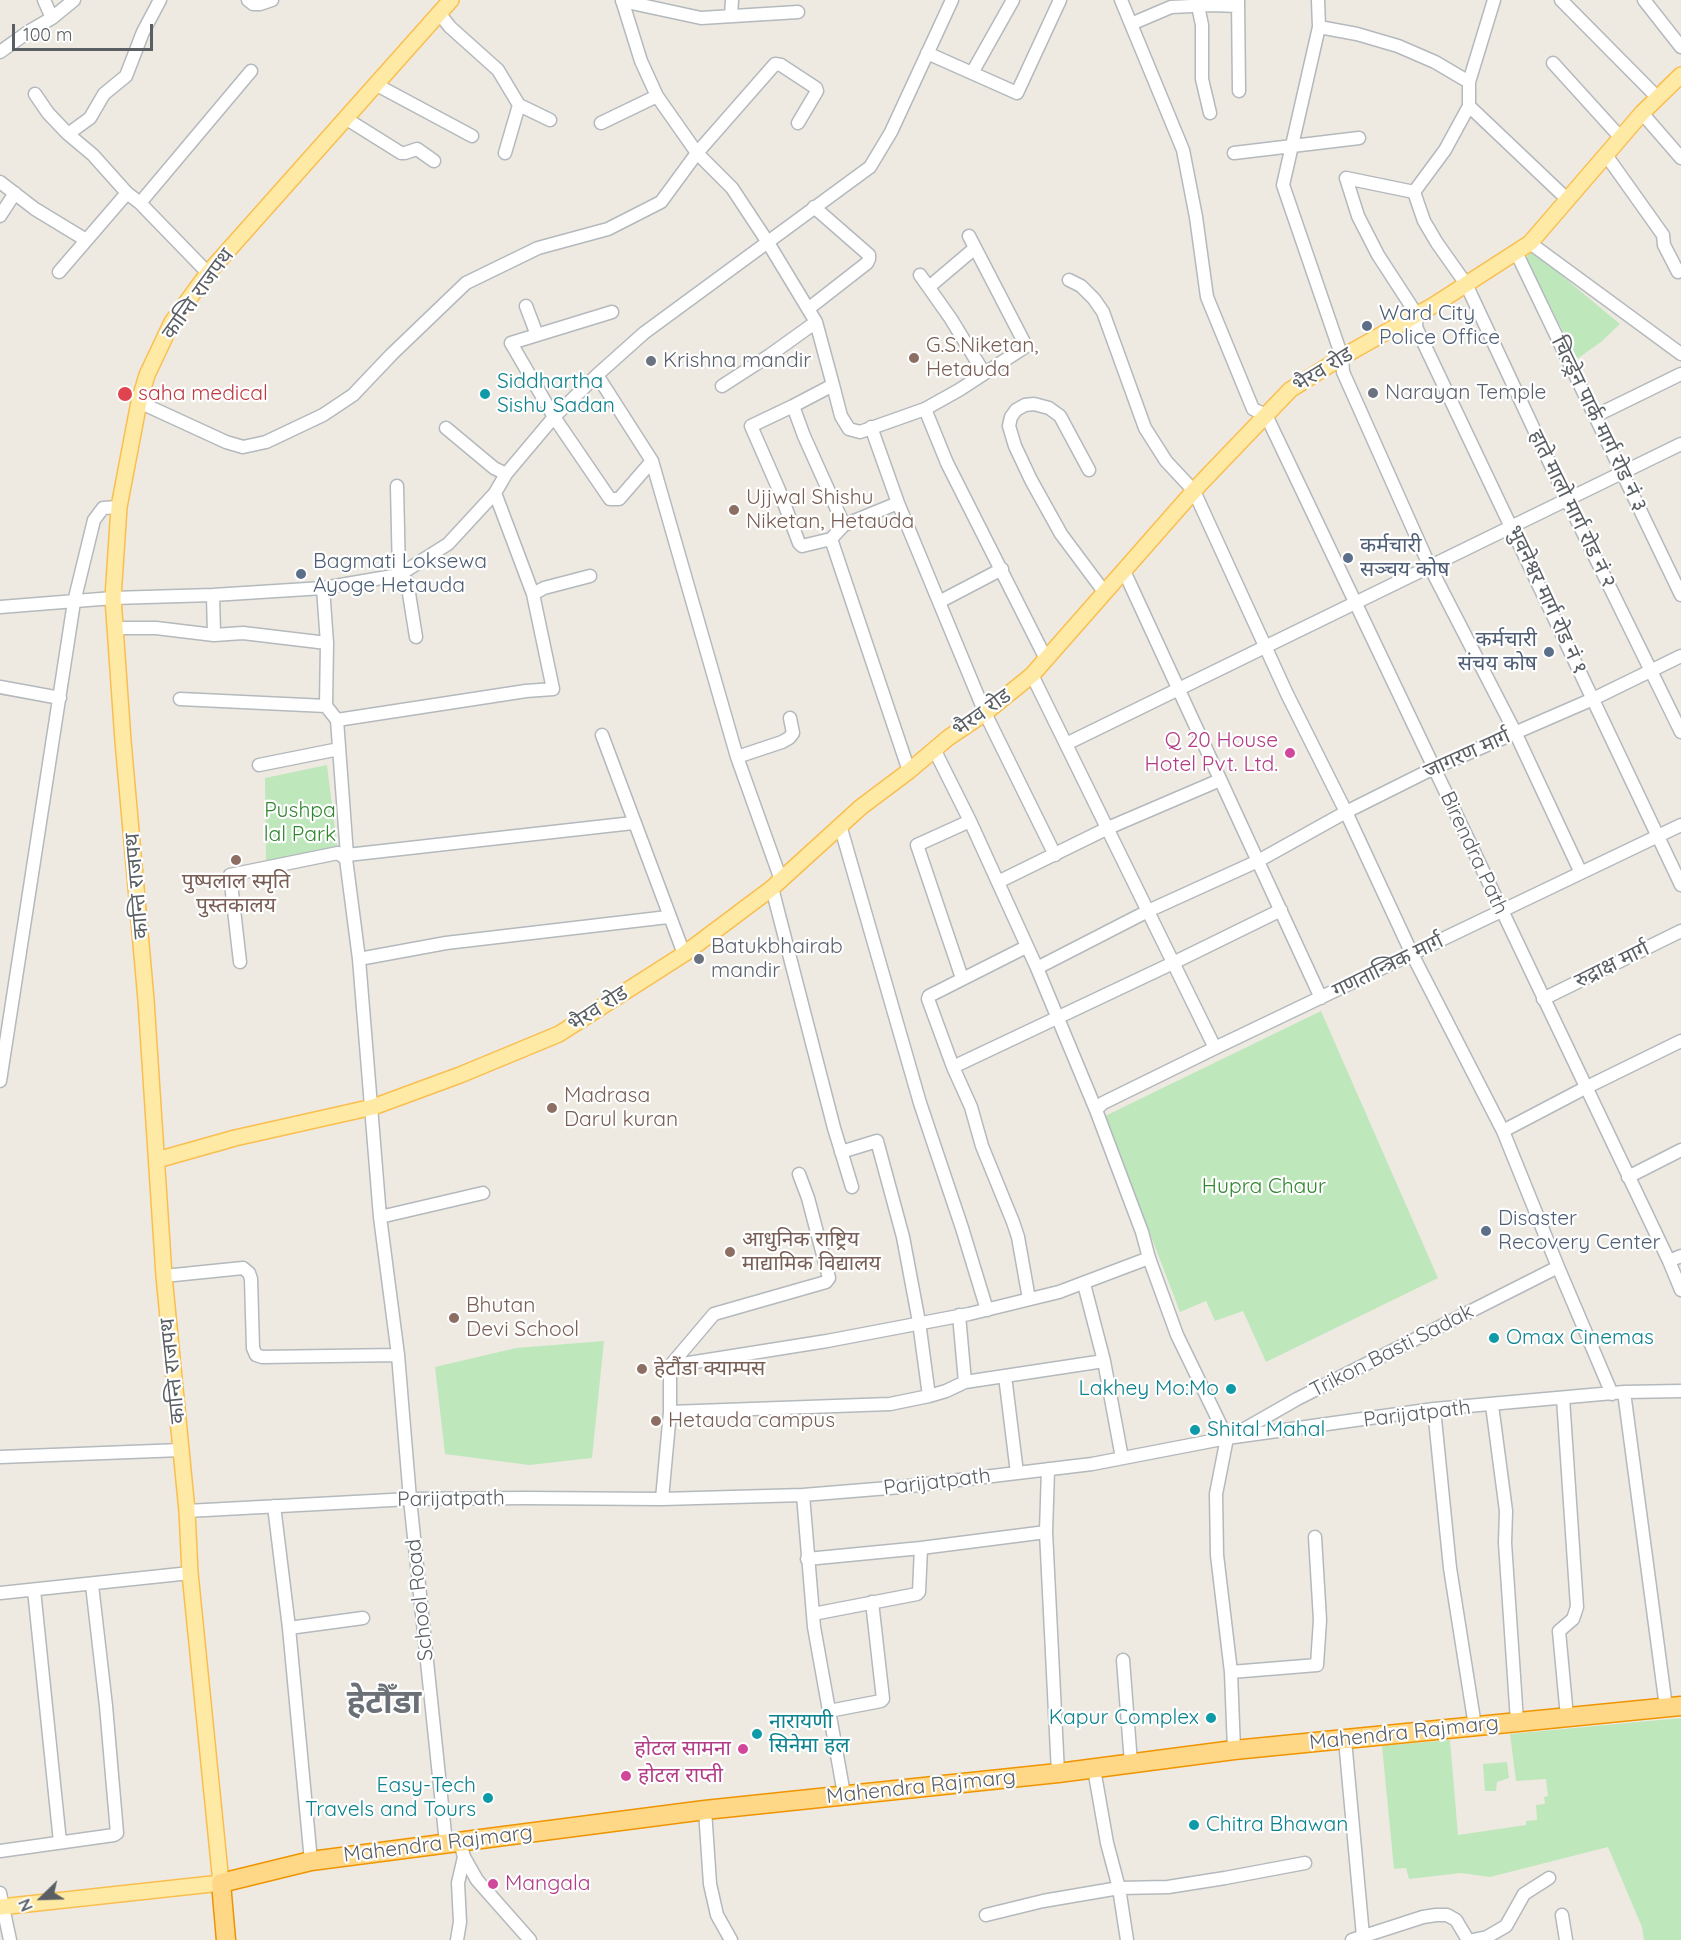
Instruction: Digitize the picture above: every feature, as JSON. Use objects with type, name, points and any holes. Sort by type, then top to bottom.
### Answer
[{"type":"highway","name":"Mahendra Rajmarg","points":[[221,1883],[311,1861],[457,1847],[705,1810],[1058,1773],[1234,1750],[1674,1707]]},
{"type":"highway","points":[[221,1883],[226,1940]]},
{"type":"main road","name":"कान्ति राजपथ","points":[[221,1883],[190,1574],[187,1511],[164,1276],[146,999],[123,741],[113,598],[119,507],[139,402],[147,375],[172,322],[208,273],[451,0]]},
{"type":"main road","name":"भैरव रोड","points":[[157,1160],[236,1138],[373,1107],[460,1075],[560,1034],[684,954],[777,884],[840,825],[934,749],[985,713],[1032,675],[1194,491],[1290,390],[1342,357],[1417,315],[1530,243],[1642,113],[1681,75]]},
{"type":"main road","points":[[1,1902],[221,1883]]},
{"type":"street","points":[[44,0],[52,18]]},
{"type":"street","points":[[0,52],[75,0]]},
{"type":"street","points":[[68,134],[90,118],[104,94],[126,76],[143,32],[160,0]]},
{"type":"street","points":[[248,0],[253,4],[272,0]]},
{"type":"street","points":[[622,0],[701,18],[798,12]]},
{"type":"street","points":[[622,0],[641,61],[657,96],[697,153],[732,188],[816,322],[841,416],[849,429],[860,432],[926,409],[1025,347],[969,236]]},
{"type":"street","points":[[731,16],[732,0]]},
{"type":"street","points":[[0,607],[113,598],[213,596],[323,588],[399,575],[448,544],[495,493],[506,474],[554,417],[644,333],[870,167],[891,132],[952,0]]},
{"type":"street","points":[[972,73],[1013,0]]},
{"type":"street","name":"Birendra Path","points":[[1121,0],[1183,150],[1196,218],[1207,297],[1253,410],[1266,415],[1628,1177],[1675,1259],[1681,1290]]},
{"type":"street","points":[[1318,0],[1319,27],[1284,185],[1342,357],[1343,372],[1430,567],[1515,732],[1581,873]]},
{"type":"street","points":[[1414,192],[1445,150],[1469,106],[1469,82],[1494,0]]},
{"type":"street","points":[[1561,0],[1657,97]]},
{"type":"street","points":[[1644,0],[1681,47]]},
{"type":"street","points":[[927,53],[1017,93],[1057,1]]},
{"type":"street","points":[[1131,24],[1170,4],[1198,6],[1238,3],[1239,91]]},
{"type":"street","points":[[1198,6],[1202,25],[1202,79],[1210,113]]},
{"type":"street","points":[[439,13],[450,27],[498,70],[519,105],[550,120]]},
{"type":"street","points":[[1319,27],[1357,34],[1398,46],[1435,62],[1469,82]]},
{"type":"street","points":[[1553,63],[1621,138]]},
{"type":"street","points":[[139,402],[226,442],[243,447],[275,438],[323,416],[353,395],[466,283],[538,248],[608,229],[661,202],[697,153],[775,64],[781,65],[816,88],[817,91],[798,123]]},
{"type":"street","points":[[140,203],[251,71]]},
{"type":"street","points":[[375,84],[472,136]]},
{"type":"street","points":[[35,94],[48,113],[68,134],[93,155],[127,193],[140,203],[208,273]]},
{"type":"street","points":[[601,123],[657,96]]},
{"type":"street","points":[[506,153],[519,105]]},
{"type":"street","points":[[1469,106],[1568,200]]},
{"type":"street","points":[[1642,113],[1681,159]]},
{"type":"street","points":[[345,118],[401,153],[417,149],[434,161]]},
{"type":"street","points":[[1234,153],[1359,138]]},
{"type":"street","points":[[1606,155],[1663,235],[1664,245],[1678,272]]},
{"type":"street","name":"भुवनेश्वर मार्ग रोड नं १","points":[[1414,192],[1346,178],[1358,216],[1378,255],[1417,315],[1416,327],[1681,885]]},
{"type":"street","points":[[0,182],[35,209],[86,240]]},
{"type":"street","name":"हाते मालो मार्ग रोड नं २","points":[[1414,192],[1432,236],[1466,284],[1567,500],[1681,732]]},
{"type":"street","points":[[0,216],[15,193]]},
{"type":"street","points":[[59,272],[127,193]]},
{"type":"street","points":[[808,309],[867,263],[869,259],[869,255],[814,207]]},
{"type":"street","points":[[1530,243],[1681,354]]},
{"type":"street","points":[[929,286],[975,248]]},
{"type":"street","name":"चिल्ड्रेन पार्क मार्ग रोड नं ३","points":[[1516,254],[1681,596]]},
{"type":"street","points":[[920,274],[984,373]]},
{"type":"street","points":[[1069,280],[1081,286],[1103,312],[1145,428],[1166,461],[1194,491],[1287,694],[1346,812],[1412,954],[1503,1131],[1558,1267],[1618,1393],[1674,1707]]},
{"type":"street","points":[[526,306],[537,335]]},
{"type":"street","points":[[612,312],[511,343],[554,417],[610,500],[619,499],[652,461]]},
{"type":"street","points":[[722,386],[816,322]]},
{"type":"street","points":[[1595,416],[1681,374]]},
{"type":"street","points":[[597,375],[652,461],[737,757],[777,884],[852,1187]]},
{"type":"street","points":[[833,385],[751,426],[799,543],[802,546],[831,539],[844,525],[898,503]]},
{"type":"street","points":[[1089,470],[1060,416],[1049,408],[1034,404],[1025,405],[1016,410],[1009,426],[1030,480],[1061,534],[1105,592]]},
{"type":"street","points":[[793,406],[844,525]]},
{"type":"street","points":[[926,409],[947,464],[1046,659]]},
{"type":"street","points":[[447,428],[494,468],[506,474]]},
{"type":"street","points":[[871,428],[898,503],[985,713],[1055,855]]},
{"type":"street","points":[[1066,744],[1681,445]]},
{"type":"street","points":[[397,486],[399,575]]},
{"type":"street","points":[[323,588],[327,643],[326,706],[337,720],[526,691],[553,690],[533,594],[495,493]]},
{"type":"street","points":[[0,1081],[74,602],[94,520],[103,508],[119,507]]},
{"type":"street","points":[[831,539],[909,771]]},
{"type":"street","points":[[939,602],[1002,569]]},
{"type":"street","points":[[1124,571],[1321,998]]},
{"type":"street","points":[[399,575],[407,581],[416,637]]},
{"type":"street","points":[[533,594],[544,588],[590,576]]},
{"type":"street","points":[[213,596],[214,635]]},
{"type":"street","points":[[115,628],[156,627],[214,635],[243,633],[327,643]]},
{"type":"street","name":"जागरण मार्ग","points":[[1037,968],[1148,911],[1258,861],[1346,812],[1434,768],[1593,699],[1681,656]]},
{"type":"street","points":[[1032,675],[1215,1048]]},
{"type":"street","points":[[0,687],[60,698]]},
{"type":"street","points":[[180,699],[326,706]]},
{"type":"street","points":[[737,757],[789,738],[793,733],[790,718]]},
{"type":"street","name":"School Road","points":[[337,720],[346,857],[360,959],[380,1217],[398,1355],[410,1499],[457,1847]]},
{"type":"street","points":[[602,735],[668,917],[684,954]]},
{"type":"street","points":[[259,765],[339,749]]},
{"type":"street","points":[[934,749],[970,821],[1037,968],[1096,1110],[1148,1248],[1149,1258],[1177,1335],[1227,1438],[1216,1494],[1218,1555],[1231,1672],[1234,1750]]},
{"type":"street","points":[[998,882],[1108,828],[1220,780]]},
{"type":"street","points":[[962,978],[917,845],[970,821]]},
{"type":"street","points":[[240,962],[230,875],[338,853],[346,857],[633,823]]},
{"type":"street","points":[[840,825],[920,1103],[987,1310]]},
{"type":"street","name":"गणतान्त्रिक मार्ग","points":[[1096,1110],[1103,1103],[1215,1048],[1681,825]]},
{"type":"street","points":[[954,1067],[1281,910]]},
{"type":"street","points":[[360,959],[446,944],[668,917]]},
{"type":"street","name":"रुद्राक्ष मार्ग","points":[[1543,999],[1681,932]]},
{"type":"street","points":[[1026,947],[962,978],[929,996],[928,999],[971,1107],[982,1146],[1016,1230],[1029,1299]]},
{"type":"street","points":[[1503,1131],[1681,1041]]},
{"type":"street","points":[[842,1152],[877,1141],[903,1237],[919,1322],[929,1396]]},
{"type":"street","points":[[1628,1177],[1681,1150]]},
{"type":"street","points":[[662,1499],[670,1412],[670,1366],[714,1314],[826,1282],[829,1278],[808,1198],[799,1174]]},
{"type":"street","points":[[380,1217],[483,1193]]},
{"type":"street","points":[[670,1366],[827,1341],[987,1310],[1084,1284],[1149,1258]]},
{"type":"street","name":"Trikon Basti Sadak","points":[[1227,1438],[1297,1399],[1558,1267]]},
{"type":"street","points":[[164,1276],[243,1268],[249,1273],[253,1348],[256,1355],[262,1357],[398,1355]]},
{"type":"street","points":[[1084,1284],[1104,1361],[1122,1458]]},
{"type":"street","points":[[959,1315],[965,1382]]},
{"type":"street","points":[[670,1412],[890,1404],[929,1396],[965,1382],[1104,1361]]},
{"type":"street","points":[[1005,1376],[1017,1473]]},
{"type":"street","name":"Parijatpath","points":[[187,1511],[410,1499],[662,1499],[803,1496],[901,1487],[1092,1464],[1227,1438],[1434,1409],[1618,1393],[1681,1391]]},
{"type":"street","points":[[1563,1398],[1577,1607],[1574,1619],[1559,1631],[1567,1717]]},
{"type":"street","points":[[1492,1405],[1506,1511],[1506,1543],[1518,1721]]},
{"type":"street","points":[[1434,1409],[1450,1568],[1475,1726]]},
{"type":"street","points":[[0,1457],[181,1450]]},
{"type":"street","points":[[1048,1469],[1046,1532],[1058,1773]]},
{"type":"street","points":[[803,1496],[813,1614],[844,1794]]},
{"type":"street","points":[[274,1506],[289,1628],[311,1861]]},
{"type":"street","points":[[807,1559],[921,1548],[1046,1532]]},
{"type":"street","points":[[1231,1672],[1317,1665],[1320,1620],[1315,1537]]},
{"type":"street","points":[[813,1614],[917,1594],[919,1592],[921,1548]]},
{"type":"street","points":[[0,1593],[190,1574]]},
{"type":"street","points":[[0,1851],[117,1833],[92,1585]]},
{"type":"street","points":[[34,1590],[60,1842]]},
{"type":"street","points":[[830,1711],[883,1699],[873,1602]]},
{"type":"street","points":[[289,1628],[363,1618]]},
{"type":"street","points":[[1123,1660],[1131,1764]]},
{"type":"street","points":[[1345,1740],[1358,1938],[1423,1917],[1447,1915],[1456,1920],[1468,1940]]},
{"type":"street","points":[[1094,1768],[1107,1843],[1119,1888],[1127,1940]]},
{"type":"street","points":[[705,1810],[710,1884],[717,1915],[731,1940]]},
{"type":"street","points":[[457,1847],[460,1922],[457,1940]]},
{"type":"street","points":[[457,1847],[477,1880],[530,1940]]},
{"type":"street","points":[[986,1915],[1043,1901],[1119,1888],[1168,1887],[1305,1863]]},
{"type":"street","points":[[1473,1940],[1486,1937],[1506,1926],[1524,1894],[1549,1878]]},
{"type":"street","points":[[1,1902],[10,1940]]},
{"type":"street","points":[[1562,1915],[1566,1940]]},
{"type":"green space","points":[[1531,250],[1620,324],[1601,342],[1577,359],[1526,259]]},
{"type":"green space","name":"Pushpa lal Park","points":[[327,765],[338,853],[266,865],[265,778]]},
{"type":"green space","name":"Hupra Chaur","points":[[1321,1011],[1438,1278],[1266,1362],[1243,1311],[1215,1321],[1206,1301],[1180,1312],[1105,1116]]},
{"type":"green space","points":[[604,1341],[592,1458],[529,1465],[445,1454],[435,1367],[516,1348]]},
{"type":"green space","points":[[1681,1718],[1681,1940],[1644,1940],[1642,1927],[1608,1847],[1490,1877],[1461,1873],[1409,1879],[1406,1868],[1394,1869],[1382,1746],[1450,1740],[1458,1835],[1526,1825],[1526,1821],[1537,1820],[1536,1805],[1545,1804],[1544,1797],[1548,1796],[1546,1779],[1516,1781],[1510,1734]]},
{"type":"green space","points":[[1507,1762],[1509,1778],[1497,1782],[1496,1791],[1485,1791],[1483,1764]]},
{"type":"place","name":"Ward City Police Office","points":[[1367,326]]},
{"type":"place","name":"G.S.Niketan, Hetauda","points":[[914,358]]},
{"type":"place","name":"Krishna mandir","points":[[651,361]]},
{"type":"place","name":"Narayan Temple","points":[[1373,393]]},
{"type":"place","name":"saha medical","points":[[125,394]]},
{"type":"place","name":"Siddhartha Sishu Sadan","points":[[485,394]]},
{"type":"place","name":"Ujjwal Shishu Niketan, Hetauda","points":[[734,510]]},
{"type":"place","name":"कर्मचारी सञ्चय कोष","points":[[1348,558]]},
{"type":"place","name":"Bagmati Loksewa Ayoge Hetauda","points":[[301,574]]},
{"type":"place","name":"कर्मचारी संचय कोष","points":[[1549,652]]},
{"type":"place","name":"Q 20 House Hotel Pvt. Ltd.","points":[[1290,753]]},
{"type":"place","name":"पुष्पलाल स्मृति पुस्तकालय","points":[[236,860]]},
{"type":"place","name":"Batukbhairab mandir","points":[[699,959]]},
{"type":"place","name":"Madrasa Darul kuran","points":[[552,1108]]},
{"type":"place","name":"Disaster Recovery Center","points":[[1486,1231]]},
{"type":"place","name":"आधुनिक राष्ट्रिय माद्यामिक विद्यालय","points":[[730,1252]]},
{"type":"place","name":"Bhutan Devi School","points":[[454,1318]]},
{"type":"place","name":"Omax Cinemas","points":[[1494,1338]]},
{"type":"place","name":"हेटौंडा क्याम्पस","points":[[642,1369]]},
{"type":"place","name":"Lakhey Mo:Mo","points":[[1231,1389]]},
{"type":"place","name":"Hetauda campus","points":[[656,1421]]},
{"type":"place","name":"Shital Mahal","points":[[1195,1430]]},
{"type":"place","name":"Kapur Complex","points":[[1211,1718]]},
{"type":"place","name":"नारायणी सिनेमा हल","points":[[757,1734]]},
{"type":"place","name":"होटल सामना","points":[[743,1749]]},
{"type":"place","name":"होटल राप्ती","points":[[626,1776]]},
{"type":"place","name":"Easy-Tech Travels and Tours","points":[[488,1798]]},
{"type":"place","name":"Chitra Bhawan","points":[[1194,1825]]},
{"type":"place","name":"Mangala","points":[[493,1884]]},
{"type":"district","name":"हेटौँडा","points":[[384,1703]]}]
